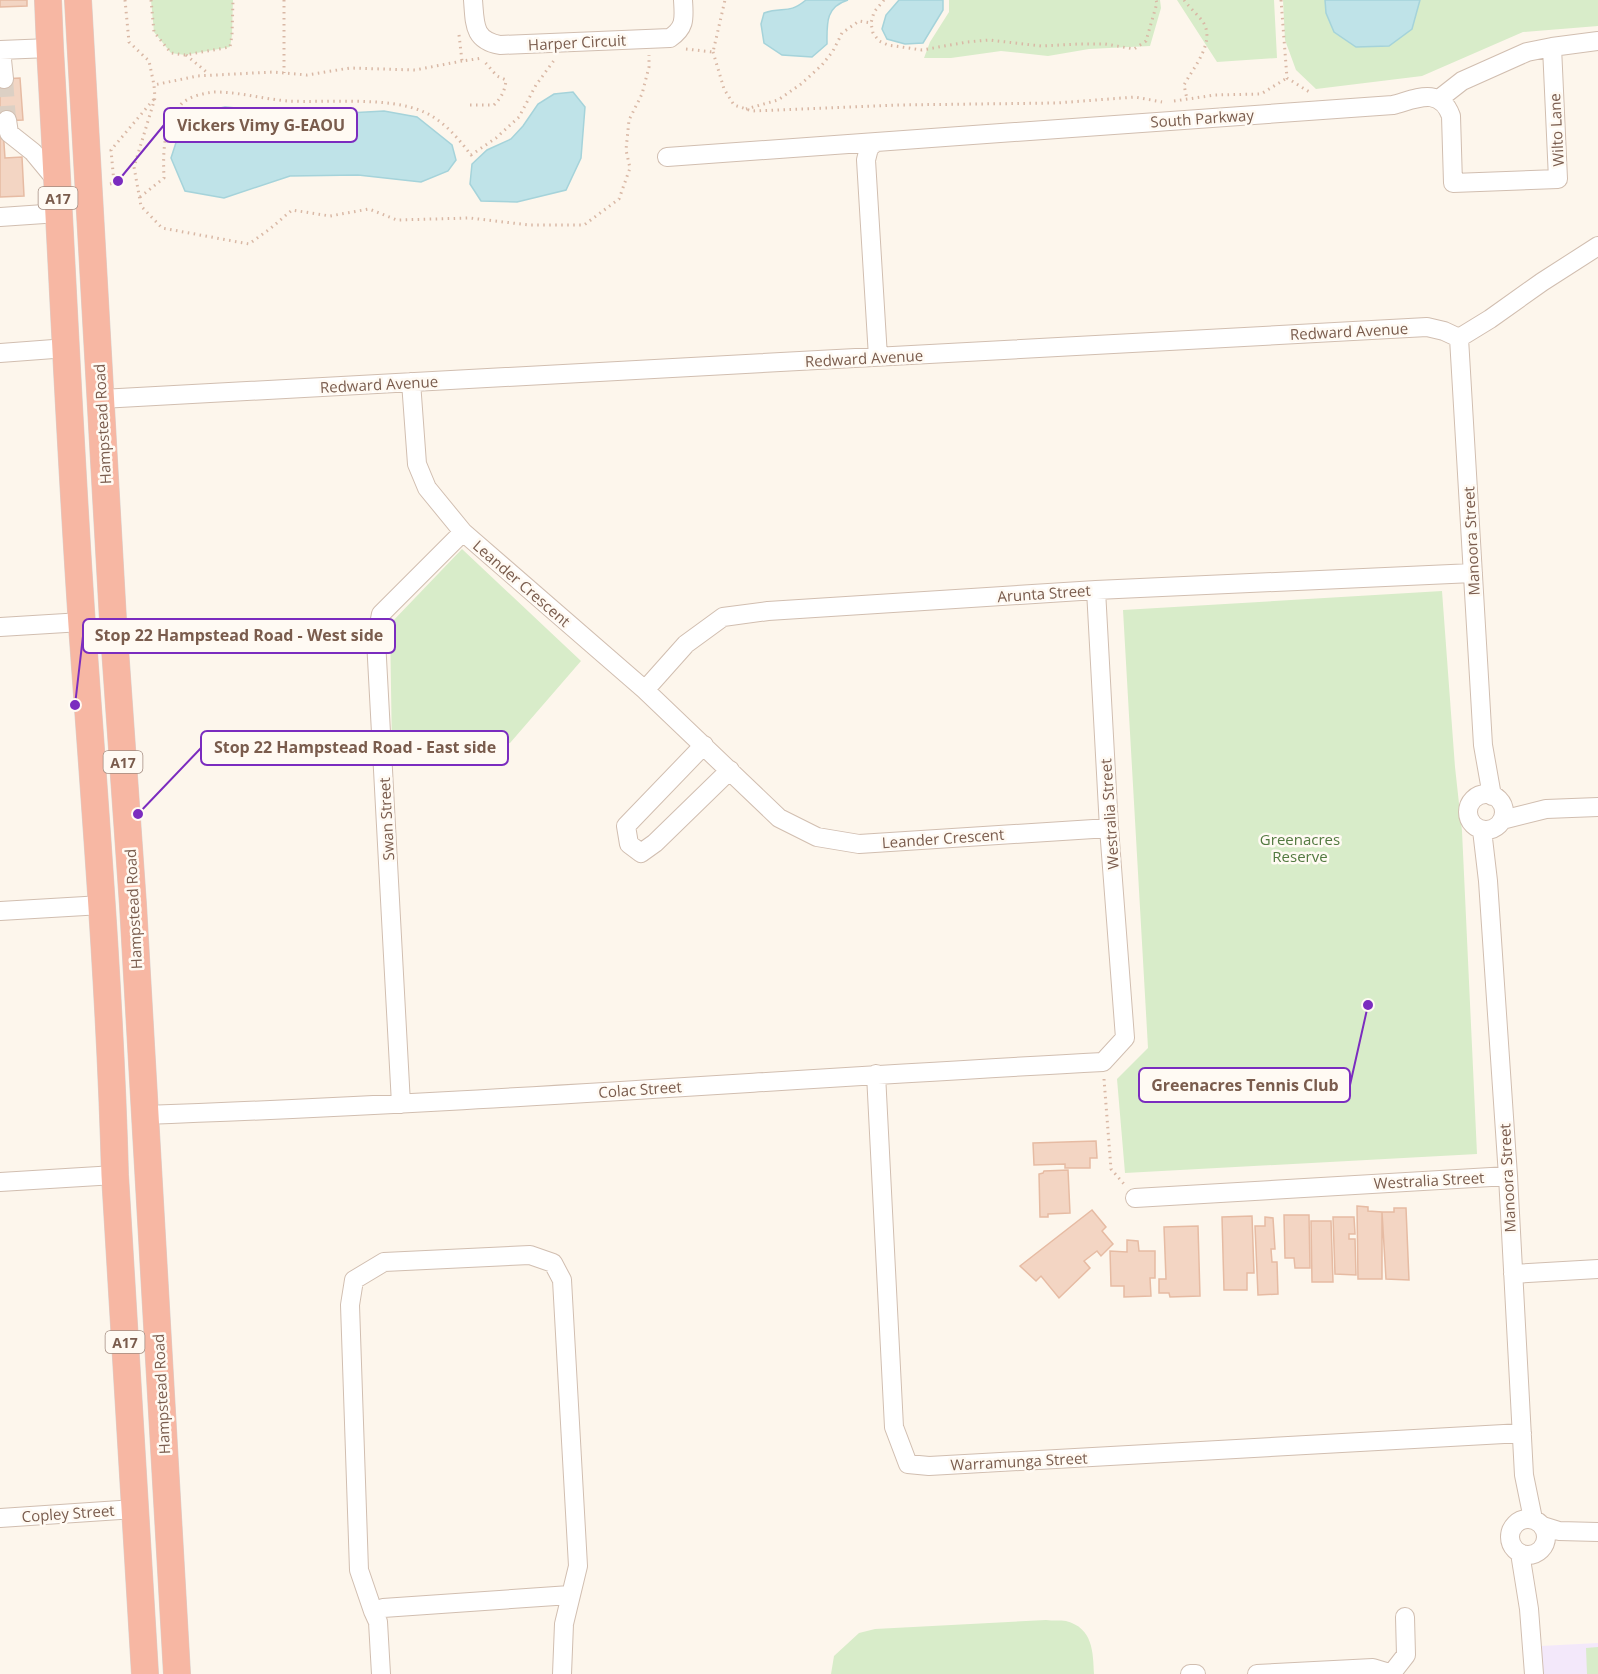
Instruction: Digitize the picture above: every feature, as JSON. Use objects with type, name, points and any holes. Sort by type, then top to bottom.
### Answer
[{"type":"highway","name":"Hampstead Road","points":[[48,0],[82,622],[102,905],[115,1175],[145,1674]]},
{"type":"highway","name":"Hampstead Road","points":[[78,0],[177,1674]]},
{"type":"highway","points":[[50,48],[81,46]]},
{"type":"highway","points":[[67,348],[98,345]]},
{"type":"highway","points":[[70,400],[101,399]]},
{"type":"highway","points":[[82,622],[113,620]]},
{"type":"highway","points":[[102,905],[133,905]]},
{"type":"highway","points":[[113,1117],[144,1116]]},
{"type":"highway","points":[[115,1175],[148,1173]]},
{"type":"highway","points":[[135,1509],[168,1506]]},
{"type":"street","name":"Harper Circuit","points":[[473,0],[479,35],[488,43],[500,45],[670,38],[683,24],[683,0]]},
{"type":"street","points":[[1439,99],[1462,81],[1527,52],[1598,41]]},
{"type":"street","name":"Wilto Lane","points":[[1439,99],[1448,106],[1451,116],[1453,183],[1558,180],[1551,47]]},
{"type":"street","points":[[4,79],[0,50],[50,48]]},
{"type":"street","name":"South Parkway","points":[[667,157],[1393,105],[1424,96],[1439,99]]},
{"type":"street","points":[[7,120],[9,133],[33,152],[57,181]]},
{"type":"street","points":[[876,142],[869,148],[866,160],[878,357]]},
{"type":"street","points":[[0,217],[59,213]]},
{"type":"street","points":[[1459,338],[1598,246]]},
{"type":"street","name":"Redward Avenue","points":[[101,399],[1427,327],[1459,338]]},
{"type":"street","name":"Manoora Street","points":[[1459,338],[1483,745],[1492,812],[1488,881],[1508,1176],[1524,1475],[1532,1522]]},
{"type":"street","points":[[0,353],[67,348]]},
{"type":"street","name":"Leander Crescent","points":[[411,382],[417,464],[427,488],[463,532],[645,690],[779,818],[817,837],[859,844],[1109,828]]},
{"type":"street","name":"Swan Street","points":[[401,1104],[376,640],[381,614],[463,532]]},
{"type":"street","name":"Arunta Street","points":[[645,690],[686,644],[723,617],[768,611],[1096,590],[1473,573]]},
{"type":"street","name":"Westralia Street","points":[[1096,590],[1109,828],[1125,1038],[1103,1062]]},
{"type":"street","points":[[0,627],[82,622]]},
{"type":"street","points":[[704,745],[626,826],[629,844],[640,852],[655,843],[730,770]]},
{"type":"street","points":[[1492,812],[1598,807]]},
{"type":"street","points":[[0,912],[102,905]]},
{"type":"street","name":"Colac Street","points":[[144,1116],[401,1104],[1103,1062]]},
{"type":"street","name":"Warramunga Street","points":[[876,1074],[894,1427],[908,1464],[929,1466],[1522,1433]]},
{"type":"street","points":[[0,1182],[115,1175]]},
{"type":"street","name":"Westralia Street","points":[[1135,1198],[1508,1176]]},
{"type":"street","points":[[381,1674],[378,1622],[359,1570],[350,1305],[354,1280],[384,1262],[530,1255],[553,1263],[562,1280],[578,1566],[564,1624],[562,1674]]},
{"type":"street","points":[[1513,1274],[1598,1269]]},
{"type":"street","name":"Copley Street","points":[[0,1518],[135,1509]]},
{"type":"street","points":[[1532,1522],[1546,1538],[1532,1551],[1528,1608],[1534,1674]]},
{"type":"street","points":[[1532,1522],[1559,1531],[1593,1532],[1560,1539],[1532,1551],[1513,1547],[1510,1538],[1512,1529],[1532,1522]]},
{"type":"street","points":[[373,1611],[383,1608],[570,1595]]},
{"type":"street","points":[[1257,1674],[1373,1668],[1392,1673],[1406,1655],[1405,1617]]},
{"type":"street","points":[[1190,1674],[1196,1674]]},
{"type":"path","points":[[124,0],[129,42],[149,61],[154,85],[155,98],[134,167],[141,206],[162,228],[249,244],[291,210],[330,216],[369,209],[397,220],[470,218],[529,225],[584,225],[619,199],[630,168],[626,150],[629,120],[642,94],[649,67],[649,47]]},
{"type":"path","points":[[151,0],[154,32],[171,53],[185,55],[230,47],[233,0]]},
{"type":"path","points":[[284,0],[284,74]]},
{"type":"path","points":[[884,0],[874,12],[871,22],[873,33],[879,41],[888,45],[922,50],[989,40],[1041,46],[1105,44],[1134,49],[1146,41],[1156,0]]},
{"type":"path","points":[[1184,0],[1204,23],[1208,36],[1206,45],[1184,85],[1187,99]]},
{"type":"path","points":[[1281,0],[1287,78]]},
{"type":"path","points":[[746,109],[778,99],[801,84],[822,65],[833,51],[842,33],[859,21],[871,22]]},
{"type":"path","points":[[140,197],[164,178],[163,156],[166,136],[173,117],[183,102],[198,94],[240,93],[287,101],[398,104],[425,112],[443,124],[454,133],[471,155],[496,138],[519,117],[536,85],[561,52]]},
{"type":"path","points":[[713,52],[724,89],[734,105],[752,111],[897,105],[1057,103],[1135,97],[1163,102],[1215,95],[1261,94],[1287,78]]},
{"type":"path","points":[[185,55],[210,75]]},
{"type":"path","points":[[470,105],[494,105],[502,97],[506,84],[506,80],[497,76],[481,58]]},
{"type":"path","points":[[154,85],[197,76],[273,72],[307,75],[350,68],[415,70],[462,61]]},
{"type":"path","points":[[1287,78],[1316,96],[1317,110]]},
{"type":"path","points":[[106,184],[114,183],[111,150],[155,98]]},
{"type":"path","points":[[1103,1062],[1111,1168],[1135,1198]]},
{"type":"shaded area","points":[[1598,1643],[1598,1674],[1543,1674],[1541,1646]]},
{"type":"green space","points":[[151,0],[233,0],[230,47],[185,55],[171,53],[154,32]]},
{"type":"green space","points":[[949,0],[1160,0],[1161,8],[1150,46],[1089,49],[1048,56],[1001,51],[951,58],[924,58],[930,42],[949,12]]},
{"type":"green space","points":[[1177,0],[1274,0],[1277,58],[1217,62]]},
{"type":"green space","points":[[1283,0],[1598,0],[1598,26],[1523,32],[1422,76],[1316,89],[1296,70],[1285,40]]},
{"type":"green space","points":[[462,549],[581,661],[510,743],[392,751],[390,624]]},
{"type":"green space","name":"Greenacres Reserve","points":[[1442,591],[1462,831],[1477,1154],[1125,1173],[1117,1079],[1148,1048],[1123,610]]},
{"type":"green space","points":[[1046,1620],[1066,1621],[1082,1629],[1092,1649],[1094,1674],[831,1674],[834,1656],[859,1633],[875,1629]]},
{"type":"green space","points":[[1598,1647],[1598,1674],[1587,1674],[1586,1648]]},
{"type":"water","points":[[806,0],[848,0],[840,3],[831,12],[827,44],[812,57],[782,55],[764,43],[761,24],[764,13],[790,9]]},
{"type":"water","points":[[899,0],[943,0],[943,10],[923,43],[905,44],[887,39],[882,29],[886,15]]},
{"type":"water","points":[[1325,0],[1420,0],[1412,29],[1389,46],[1356,47],[1334,32],[1326,13]]},
{"type":"water","points":[[573,92],[585,107],[581,158],[566,190],[517,202],[481,201],[470,184],[472,164],[487,150],[511,139],[538,104],[554,94]]},
{"type":"water","points":[[225,107],[313,115],[384,111],[417,117],[452,145],[456,160],[448,171],[421,182],[358,175],[290,176],[224,198],[185,191],[171,158],[185,115]]},
{"type":"building","points":[[0,0],[27,0],[27,6],[0,7]]},
{"type":"building","points":[[20,78],[23,120],[0,121],[0,79]]},
{"type":"building","points":[[0,121],[3,129],[5,158],[22,157],[24,196],[0,197]]},
{"type":"building","points":[[1096,1141],[1097,1158],[1090,1158],[1090,1168],[1065,1168],[1065,1164],[1034,1165],[1033,1143]]},
{"type":"building","points":[[1068,1170],[1070,1213],[1048,1214],[1048,1217],[1040,1217],[1039,1174],[1044,1171]]},
{"type":"building","points":[[1357,1206],[1368,1207],[1368,1211],[1382,1212],[1382,1279],[1358,1279]]},
{"type":"building","points":[[1394,1208],[1406,1208],[1409,1280],[1386,1279],[1382,1212],[1394,1212]]},
{"type":"building","points":[[1092,1210],[1106,1227],[1102,1231],[1113,1244],[1101,1256],[1097,1251],[1084,1261],[1090,1268],[1059,1298],[1041,1276],[1036,1281],[1020,1266]]},
{"type":"building","points":[[1284,1215],[1309,1215],[1310,1268],[1295,1268],[1294,1258],[1285,1258]]},
{"type":"building","points":[[1252,1216],[1254,1273],[1247,1273],[1247,1290],[1224,1290],[1222,1217]]},
{"type":"building","points":[[1265,1217],[1273,1218],[1275,1249],[1271,1249],[1272,1262],[1277,1262],[1278,1294],[1258,1295],[1255,1226],[1265,1226]]},
{"type":"building","points":[[1333,1217],[1354,1217],[1355,1234],[1349,1234],[1349,1239],[1355,1239],[1356,1275],[1335,1274]]},
{"type":"building","points":[[1311,1221],[1331,1221],[1333,1282],[1312,1282]]},
{"type":"building","points":[[1198,1226],[1200,1296],[1170,1297],[1169,1293],[1159,1293],[1159,1279],[1166,1279],[1164,1227]]},
{"type":"building","points":[[1127,1240],[1138,1241],[1139,1251],[1155,1251],[1155,1278],[1150,1278],[1151,1296],[1124,1297],[1124,1286],[1111,1286],[1110,1251],[1127,1252]]},
{"type":"tunnel","points":[[4,79],[7,120]]},
{"type":"place","name":"Vickers Vimy G-EAOU","points":[[118,181]]},
{"type":"place","name":"Stop 22 Hampstead Road - West side","points":[[75,705]]},
{"type":"place","name":"Stop 22 Hampstead Road - East side","points":[[138,814]]},
{"type":"place","name":"Greenacres Tennis Club","points":[[1368,1005]]}]
